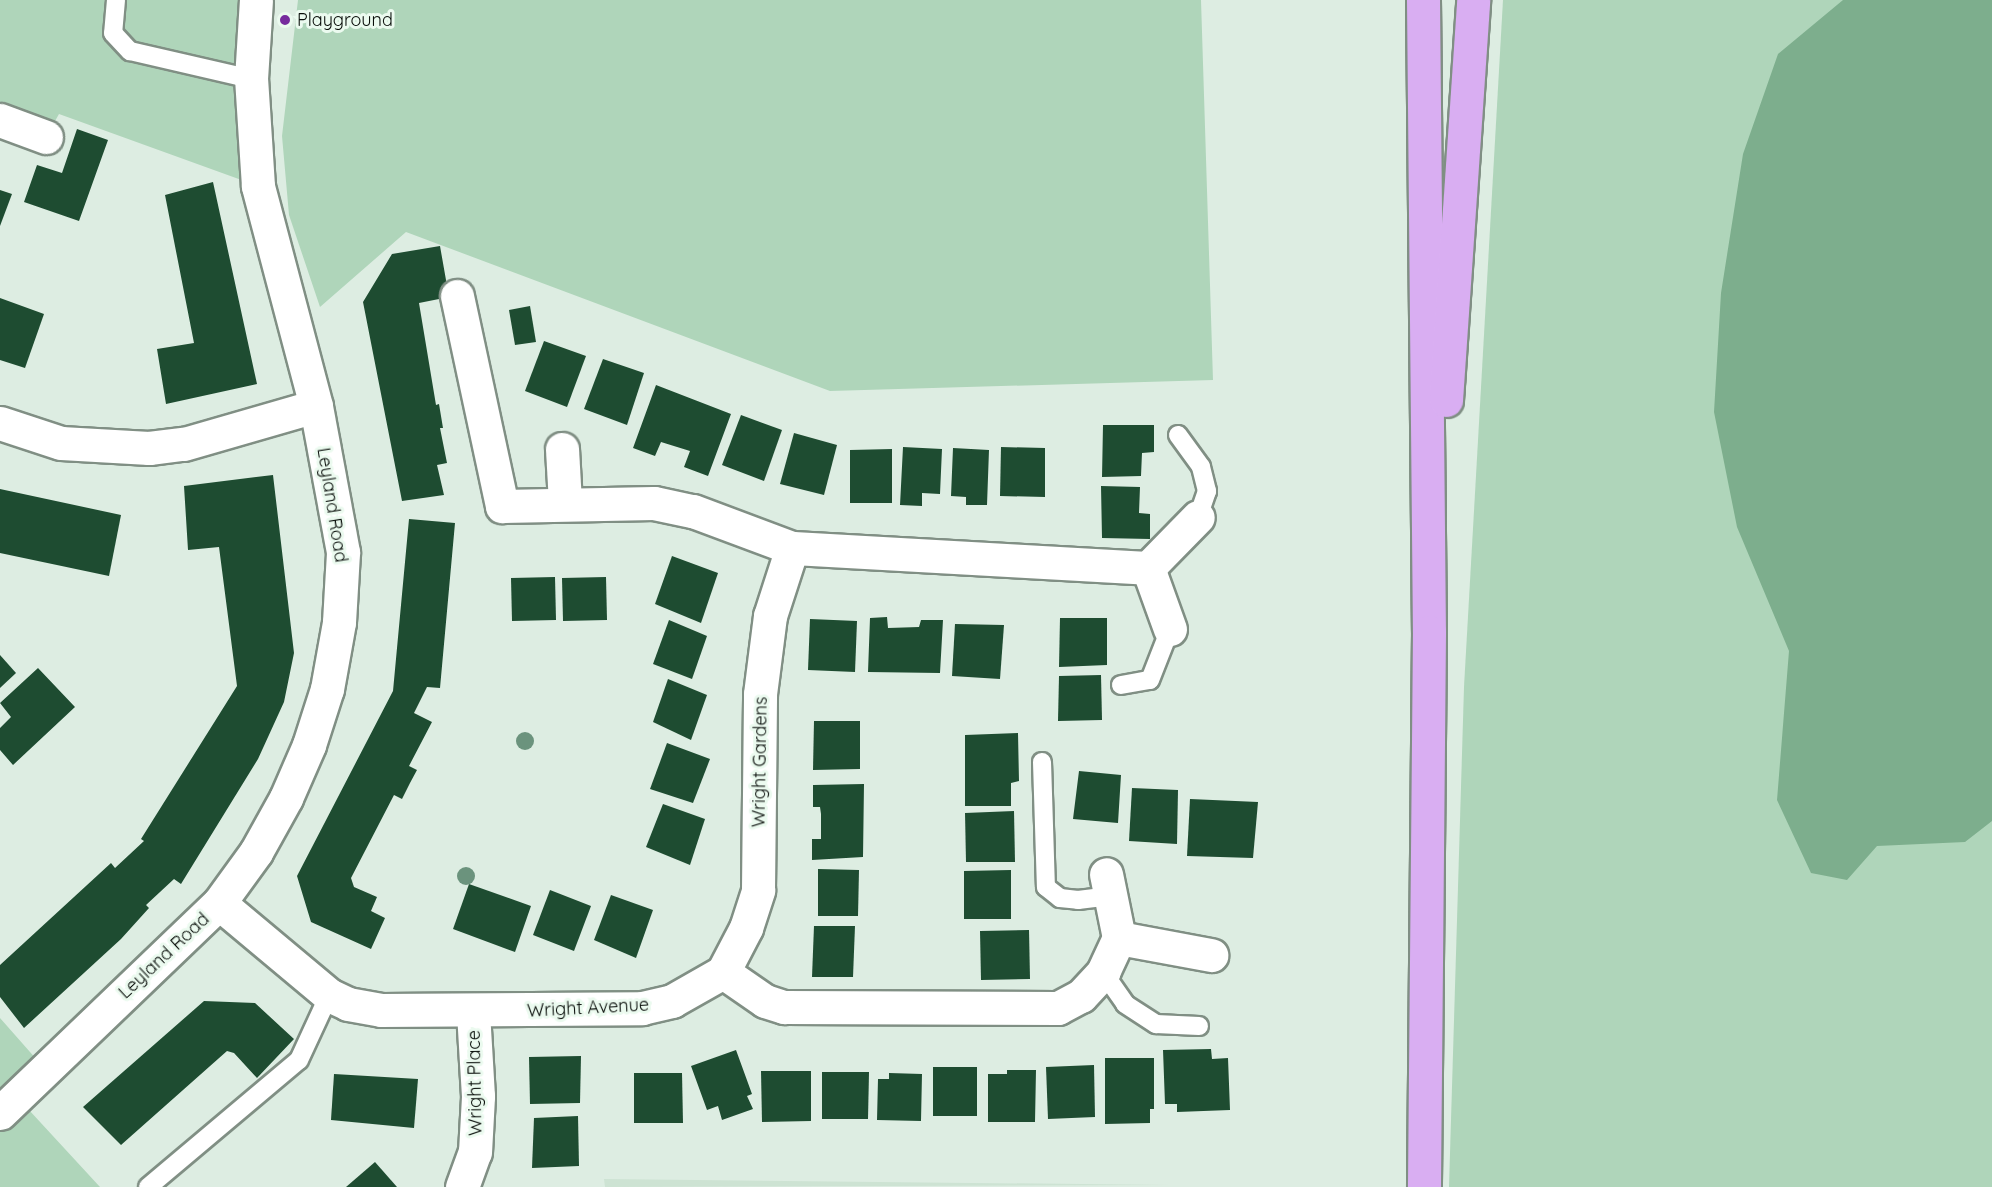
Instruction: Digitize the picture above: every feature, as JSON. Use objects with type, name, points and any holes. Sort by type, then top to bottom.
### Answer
[{"type":"main road","points":[[1423,0],[1429,632],[1424,1187]]},
{"type":"main road","points":[[1429,632],[1471,74],[1473,0]]},
{"type":"street","name":"Leyland Road","points":[[0,1113],[219,903],[256,852],[286,798],[327,689],[339,621],[343,552],[316,406],[258,186],[251,79],[256,0]]},
{"type":"street","points":[[0,120],[46,137]]},
{"type":"street","points":[[457,296],[502,506],[654,503],[684,509],[792,548],[1148,568],[1198,517]]},
{"type":"street","points":[[0,423],[62,443],[150,448],[184,444],[316,406]]},
{"type":"street","points":[[562,449],[565,503]]},
{"type":"street","name":"Wright Gardens","points":[[723,972],[746,928],[758,890],[760,694],[770,616],[792,548]]},
{"type":"street","points":[[1148,568],[1170,629]]},
{"type":"street","points":[[723,972],[765,1001],[784,1007],[1058,1008],[1081,996],[1103,972],[1119,938],[1108,885]]},
{"type":"street","name":"Wright Avenue","points":[[219,903],[329,994],[348,1004],[381,1010],[473,1012],[642,1008],[672,1001],[723,972]]},
{"type":"street","points":[[1119,938],[1211,955]]},
{"type":"street","name":"Wright Place","points":[[462,1187],[475,1152],[478,1096],[473,1012]]},
{"type":"lane","points":[[116,0],[113,33],[130,51],[251,79]]},
{"type":"lane","points":[[1178,435],[1201,467],[1207,490],[1198,517]]},
{"type":"lane","points":[[1121,685],[1150,680],[1170,629]]},
{"type":"lane","points":[[1042,762],[1046,887],[1069,899],[1108,885]]},
{"type":"lane","points":[[1103,972],[1125,1004],[1156,1024],[1199,1026]]},
{"type":"lane","points":[[148,1187],[299,1060],[329,994]]},
{"type":"shaded area","points":[[0,0],[256,0],[258,186],[59,114],[46,137],[0,120]]},
{"type":"shaded area","points":[[298,0],[1201,0],[1213,380],[830,391],[406,232],[320,307],[289,215],[282,136]]},
{"type":"shaded area","points":[[1503,0],[1992,0],[1992,1187],[1449,1187],[1464,687]]},
{"type":"shaded area","points":[[1843,0],[1992,0],[1992,821],[1965,842],[1877,846],[1847,880],[1811,873],[1777,800],[1789,651],[1737,527],[1714,412],[1721,293],[1743,154],[1778,54]]},
{"type":"shaded area","points":[[0,1018],[45,1069],[17,1097],[100,1187],[0,1187]]},
{"type":"shaded area","points":[[604,1179],[1170,1185],[605,1187]]},
{"type":"building","points":[[77,129],[108,140],[79,221],[24,202],[37,165],[62,173]]},
{"type":"building","points":[[213,182],[257,384],[166,404],[157,349],[194,343],[165,195]]},
{"type":"building","points":[[0,190],[12,194],[0,226]]},
{"type":"building","points":[[440,246],[449,297],[419,303],[436,405],[439,404],[443,428],[440,428],[447,463],[437,465],[444,495],[402,501],[363,302],[392,254]]},
{"type":"building","points":[[0,298],[44,314],[25,368],[0,360]]},
{"type":"building","points":[[530,306],[536,342],[515,345],[509,310]]},
{"type":"building","points":[[544,341],[586,356],[567,407],[525,391]]},
{"type":"building","points":[[603,359],[644,373],[627,425],[584,409]]},
{"type":"building","points":[[656,385],[731,414],[708,476],[684,467],[690,451],[661,442],[655,456],[633,448]]},
{"type":"building","points":[[741,415],[782,430],[764,481],[722,465]]},
{"type":"building","points":[[1103,425],[1154,425],[1154,452],[1142,453],[1141,476],[1102,477]]},
{"type":"building","points":[[794,433],[837,445],[824,495],[780,484]]},
{"type":"building","points":[[903,447],[942,449],[940,494],[922,493],[922,506],[900,505]]},
{"type":"building","points":[[1001,447],[1045,448],[1045,497],[1000,496]]},
{"type":"building","points":[[953,448],[989,450],[987,505],[966,505],[966,497],[951,496]]},
{"type":"building","points":[[892,449],[892,503],[850,503],[850,450]]},
{"type":"building","points":[[273,475],[294,653],[284,702],[258,759],[181,884],[174,879],[146,905],[149,908],[121,939],[24,1028],[0,997],[0,965],[111,863],[115,868],[144,841],[141,839],[237,686],[219,547],[188,550],[184,486]]},
{"type":"building","points":[[1101,486],[1140,487],[1139,513],[1150,514],[1150,539],[1102,538]]},
{"type":"building","points":[[0,489],[121,515],[109,576],[0,553]]},
{"type":"building","points":[[409,519],[455,523],[440,688],[427,687],[414,713],[432,722],[409,766],[417,770],[402,799],[394,795],[351,878],[354,887],[377,897],[371,911],[385,918],[371,949],[311,922],[297,876],[393,691]]},
{"type":"building","points":[[672,556],[718,573],[701,623],[655,604]]},
{"type":"building","points":[[555,577],[556,620],[512,621],[511,578]]},
{"type":"building","points":[[606,577],[607,620],[563,621],[562,578]]},
{"type":"building","points":[[887,617],[888,628],[919,627],[921,620],[943,620],[940,673],[868,672],[870,618]]},
{"type":"building","points":[[1060,618],[1107,618],[1107,665],[1059,667]]},
{"type":"building","points":[[810,619],[857,621],[855,672],[808,670]]},
{"type":"building","points":[[669,620],[707,636],[692,679],[653,664]]},
{"type":"building","points":[[955,624],[1004,625],[1000,679],[952,676]]},
{"type":"building","points":[[0,655],[16,673],[0,688]]},
{"type":"building","points":[[38,668],[75,707],[13,765],[0,750],[0,728],[11,717],[0,703]]},
{"type":"building","points":[[1101,675],[1102,720],[1058,721],[1059,676]]},
{"type":"building","points":[[668,679],[707,695],[691,740],[653,722]]},
{"type":"building","points":[[814,721],[860,721],[860,769],[813,770]]},
{"type":"building","points":[[1018,733],[1019,781],[1011,783],[1011,806],[965,806],[965,735]]},
{"type":"building","points":[[667,743],[710,759],[693,803],[650,789]]},
{"type":"building","points":[[1079,771],[1121,775],[1118,823],[1073,819]]},
{"type":"building","points":[[864,784],[863,857],[812,860],[812,839],[821,839],[820,807],[813,807],[813,785]]},
{"type":"building","points":[[1132,788],[1178,790],[1177,844],[1129,841]]},
{"type":"building","points":[[1190,799],[1258,802],[1253,858],[1187,856]]},
{"type":"building","points":[[663,804],[705,819],[690,865],[646,847]]},
{"type":"building","points":[[1014,811],[1015,862],[966,862],[965,813]]},
{"type":"building","points":[[818,869],[859,870],[858,916],[818,916]]},
{"type":"building","points":[[1011,870],[1011,919],[964,919],[964,871]]},
{"type":"building","points":[[469,884],[531,906],[515,952],[453,929]]},
{"type":"building","points":[[550,890],[591,906],[574,951],[533,935]]},
{"type":"building","points":[[611,895],[653,910],[636,958],[594,940]]},
{"type":"building","points":[[814,926],[855,926],[853,977],[812,977]]},
{"type":"building","points":[[1029,930],[1030,979],[981,980],[980,931]]},
{"type":"building","points":[[204,1001],[255,1003],[294,1039],[257,1078],[234,1053],[227,1051],[121,1145],[83,1107]]},
{"type":"building","points":[[1211,1049],[1212,1059],[1228,1058],[1230,1110],[1177,1112],[1177,1104],[1165,1104],[1163,1050]]},
{"type":"building","points":[[736,1050],[752,1094],[747,1096],[753,1109],[722,1120],[718,1106],[707,1110],[691,1066]]},
{"type":"building","points":[[581,1056],[580,1103],[530,1104],[529,1057]]},
{"type":"building","points":[[1105,1058],[1154,1058],[1154,1109],[1150,1109],[1150,1123],[1105,1124]]},
{"type":"building","points":[[1094,1065],[1095,1117],[1048,1119],[1046,1067]]},
{"type":"building","points":[[933,1067],[977,1067],[977,1116],[933,1116]]},
{"type":"building","points":[[1007,1070],[1036,1070],[1035,1122],[988,1122],[988,1074],[1007,1074]]},
{"type":"building","points":[[761,1071],[811,1071],[811,1121],[762,1122]]},
{"type":"building","points":[[822,1072],[869,1072],[868,1119],[822,1119]]},
{"type":"building","points":[[634,1073],[682,1073],[683,1123],[634,1123]]},
{"type":"building","points":[[889,1073],[922,1074],[921,1121],[877,1120],[878,1079],[889,1079]]},
{"type":"building","points":[[334,1074],[418,1079],[414,1128],[331,1120]]},
{"type":"building","points":[[578,1116],[579,1166],[532,1168],[534,1118]]},
{"type":"building","points":[[375,1162],[397,1187],[346,1187]]},
{"type":"place","name":"Playground","points":[[285,20]]}]
